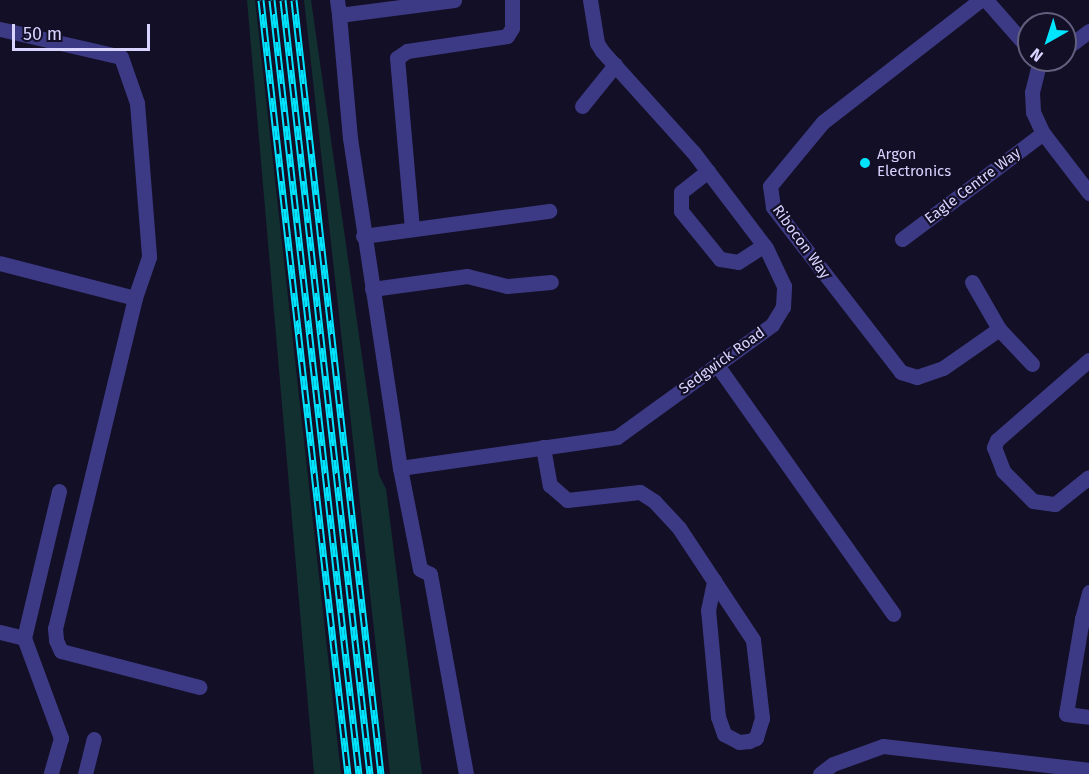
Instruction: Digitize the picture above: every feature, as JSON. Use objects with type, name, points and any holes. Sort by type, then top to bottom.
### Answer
[{"type":"street","points":[[454,0],[338,8],[363,236],[400,468],[420,569],[430,574],[466,774]]},
{"type":"street","points":[[412,229],[397,58],[407,51],[507,36],[512,28],[512,0]]},
{"type":"street","name":"Sedgwick Road","points":[[400,468],[617,437],[772,325],[783,307],[784,286],[778,267],[708,171],[597,43],[590,0]]},
{"type":"street","name":"Ribocon Way","points":[[980,0],[823,122],[776,174],[770,196],[781,218],[901,372],[917,378],[943,368],[999,329]]},
{"type":"street","points":[[986,0],[1017,35]]},
{"type":"street","points":[[0,29],[121,57],[137,103],[149,257],[135,298],[55,628],[56,640],[61,651],[198,687]]},
{"type":"street","points":[[582,106],[615,65]]},
{"type":"street","points":[[1037,72],[1032,92],[1033,112],[1043,133],[1089,193]]},
{"type":"street","name":"Eagle Centre Way","points":[[902,239],[1043,133]]},
{"type":"street","points":[[708,171],[681,192],[681,211],[720,259],[738,262],[764,245]]},
{"type":"street","points":[[363,236],[549,211]]},
{"type":"street","points":[[0,263],[135,298]]},
{"type":"street","points":[[372,289],[467,276],[507,286],[551,282]]},
{"type":"street","points":[[972,282],[999,329],[1032,364]]},
{"type":"street","points":[[1089,360],[997,440],[994,447],[1003,471],[1033,501],[1055,504],[1089,477]]},
{"type":"street","points":[[717,364],[892,614]]},
{"type":"street","points":[[543,447],[550,485],[555,493],[567,500],[640,492],[654,501],[679,528],[753,640],[762,718],[756,738],[749,741],[730,739],[724,734],[718,717],[708,610],[714,581]]},
{"type":"street","points":[[51,774],[61,738],[24,638],[59,491]]},
{"type":"street","points":[[1089,592],[1081,670],[1066,714],[1089,717]]},
{"type":"street","points":[[0,632],[24,638]]},
{"type":"street","points":[[85,774],[94,739]]},
{"type":"street","points":[[820,774],[833,764],[883,746],[1089,770]]},
{"type":"green space","points":[[247,0],[255,0],[341,774],[314,774]]},
{"type":"green space","points":[[304,0],[311,0],[379,475],[386,489],[422,774],[390,774]]},
{"type":"railway","points":[[261,0],[348,774]]},
{"type":"railway","points":[[272,0],[359,774]]},
{"type":"railway","points":[[283,0],[370,774]]},
{"type":"railway","points":[[294,0],[381,774]]},
{"type":"place","name":"Argon Electronics","points":[[865,163]]}]
